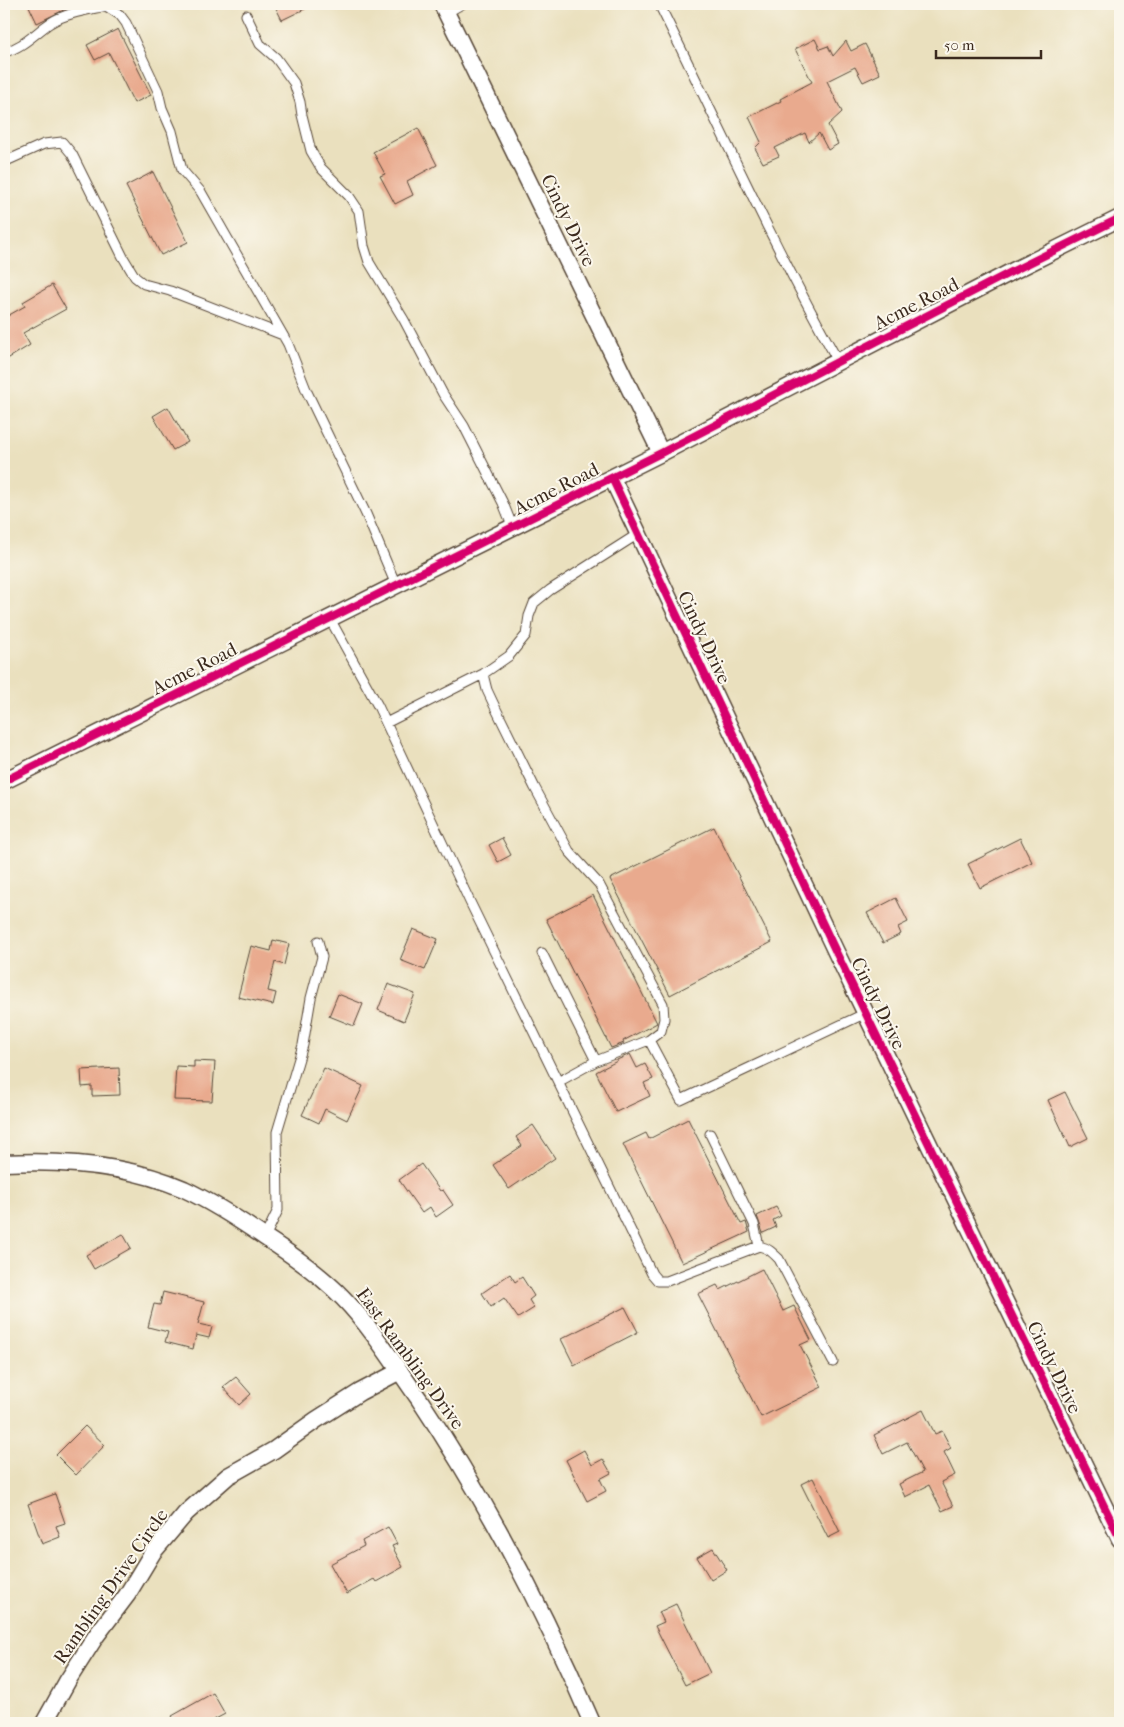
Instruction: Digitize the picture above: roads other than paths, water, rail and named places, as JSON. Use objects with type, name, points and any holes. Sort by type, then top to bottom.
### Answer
[{"type":"street","name":"Cindy Drive","points":[[444,8],[661,453]]},
{"type":"street","name":"Acme Road","points":[[4,781],[513,528],[1120,218]]},
{"type":"street","name":"Cindy Drive","points":[[612,478],[866,1013],[1120,1539]]},
{"type":"street","name":"East Rambling Drive","points":[[4,1163],[76,1164],[144,1176],[183,1189],[218,1207],[265,1237],[311,1270],[342,1297],[369,1329],[400,1371],[448,1443],[496,1523],[542,1612],[592,1723]]},
{"type":"street","name":"Rambling Drive Circle","points":[[44,1723],[96,1636],[127,1594],[153,1552],[186,1513],[228,1476],[274,1450],[352,1397],[400,1371]]},
{"type":"lane","points":[[444,8],[462,4]]},
{"type":"lane","points":[[659,4],[787,265],[838,361]]},
{"type":"lane","points":[[4,52],[21,46],[51,22],[76,12],[106,6],[120,15],[132,34],[158,91],[162,108],[172,131],[182,170],[201,192],[283,335],[307,392],[366,514],[396,585]]},
{"type":"lane","points":[[246,15],[260,44],[276,58],[294,83],[311,151],[321,168],[349,196],[359,211],[368,262],[404,320],[443,394],[468,433],[503,503],[513,528]]},
{"type":"lane","points":[[4,162],[44,144],[62,142],[72,154],[89,191],[135,277],[144,284],[170,291],[283,335]]},
{"type":"lane","points":[[386,723],[483,674],[509,656],[526,635],[529,616],[534,602],[619,544],[638,534]]},
{"type":"lane","points":[[330,619],[386,723],[470,902],[652,1274],[658,1281],[667,1281],[759,1246],[771,1251],[778,1259],[833,1362]]},
{"type":"lane","points":[[483,674],[486,690],[569,851],[599,884],[663,1004],[664,1019],[661,1031],[649,1040],[596,1061],[558,1082]]},
{"type":"lane","points":[[265,1237],[278,1210],[277,1132],[303,1044],[311,998],[322,956],[318,941]]},
{"type":"lane","points":[[542,954],[596,1061]]},
{"type":"lane","points":[[649,1040],[680,1100],[866,1013]]},
{"type":"lane","points":[[710,1134],[754,1224],[759,1246]]}]
